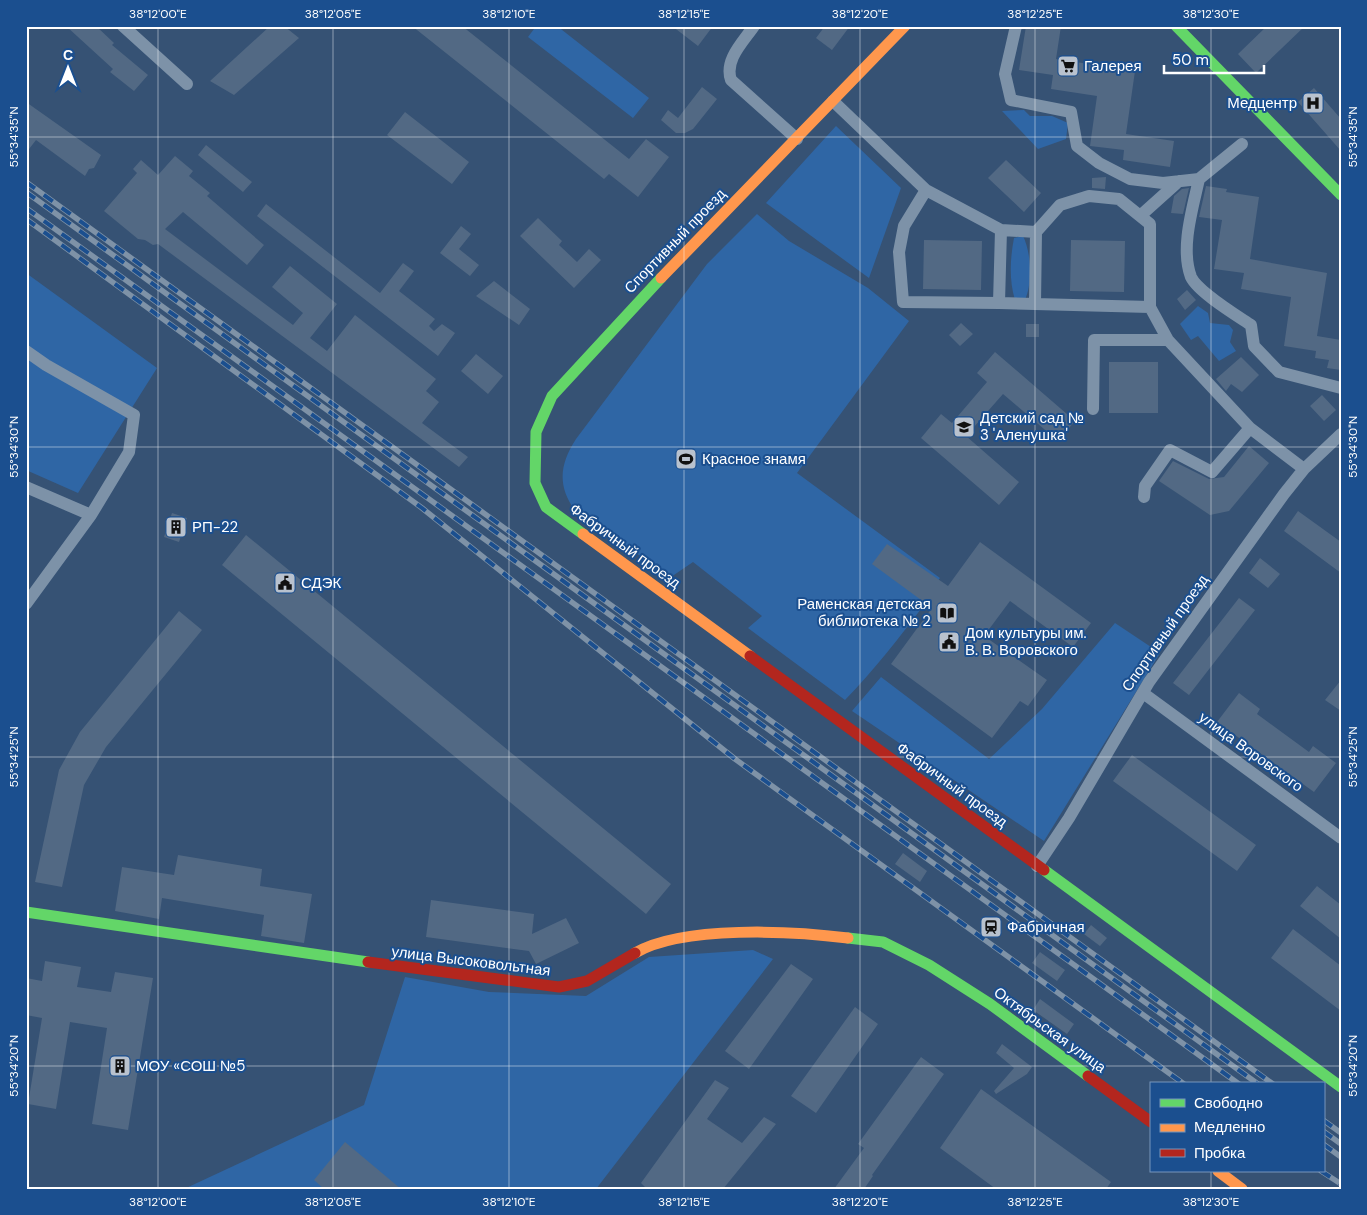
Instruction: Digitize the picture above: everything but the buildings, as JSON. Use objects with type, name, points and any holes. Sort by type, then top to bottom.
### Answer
[{"type":"main road","name":"Спортивный проезд","points":[[546,507],[535,483],[536,432],[552,396],[639,301],[905,26]]},
{"type":"main road","points":[[1176,26],[1341,195]]},
{"type":"main road","name":"Фабричный проезд","points":[[546,507],[1341,1087]]},
{"type":"main road","name":"улица Высоковольтная","points":[[26,912],[316,956],[559,986],[587,980],[640,950],[684,936],[706,933],[820,934],[883,942],[929,965]]},
{"type":"main road","name":"Октябрьская улица","points":[[929,965],[1035,1035],[1150,1121]]},
{"type":"main road","points":[[1219,1172],[1242,1189]]},
{"type":"street","points":[[123,26],[187,84]]},
{"type":"street","points":[[754,26],[731,60],[729,72],[732,80],[797,139]]},
{"type":"street","points":[[1016,26],[1005,74],[1011,100],[1071,112],[1077,146],[1099,163],[1130,179],[1163,183],[1199,179],[1242,144]]},
{"type":"street","points":[[833,101],[926,190],[1001,230],[1036,232]]},
{"type":"street","points":[[1199,179],[1189,224],[1188,252],[1192,278],[1209,296],[1251,324],[1254,346],[1279,372],[1341,388]]},
{"type":"street","points":[[1140,216],[1179,181]]},
{"type":"street","points":[[926,190],[904,226],[899,252],[904,302],[1150,307]]},
{"type":"street","points":[[1035,304],[1036,232],[1060,205],[1089,196],[1119,199],[1150,224],[1150,307],[1168,340],[1250,428],[1304,469]]},
{"type":"street","points":[[999,303],[1001,230]]},
{"type":"street","points":[[1092,409],[1094,340],[1168,340]]},
{"type":"street","points":[[26,351],[46,365],[134,415],[129,452],[91,515],[26,604]]},
{"type":"street","points":[[1144,497],[1145,486],[1170,450],[1212,472],[1250,428]]},
{"type":"street","name":"Спортивный проезд","points":[[1037,866],[1069,818],[1143,693],[1234,562],[1304,469],[1341,434]]},
{"type":"street","points":[[26,487],[91,515]]},
{"type":"street","name":"улица Воровского","points":[[1143,693],[1341,838]]},
{"type":"shaded area","points":[[530,26],[557,26],[649,98],[633,118],[528,37],[534,29]]},
{"type":"shaded area","points":[[1024,110],[1030,116],[1052,116],[1068,123],[1066,139],[1038,149],[1002,111]]},
{"type":"shaded area","points":[[836,126],[901,188],[869,278],[766,203]]},
{"type":"shaded area","name":"Красное знамя","points":[[757,214],[789,241],[868,288],[909,321],[797,473],[940,578],[920,602],[924,605],[905,630],[845,700],[748,628],[762,616],[693,562],[671,577],[577,513],[566,495],[563,485],[566,458],[576,439],[707,264]]},
{"type":"shaded area","points":[[1023,236],[1028,250],[1030,267],[1028,293],[1025,300],[1015,300],[1011,277],[1014,238]]},
{"type":"shaded area","points":[[26,273],[157,368],[78,493],[26,470]]},
{"type":"shaded area","points":[[1198,306],[1208,313],[1210,323],[1229,325],[1233,330],[1230,342],[1236,351],[1219,361],[1198,336],[1191,340],[1180,324]]},
{"type":"shaded area","points":[[1115,623],[1160,653],[1044,841],[852,711],[881,677],[989,759],[1042,709]]},
{"type":"shaded area","points":[[753,950],[773,959],[596,1189],[184,1189],[364,1105],[405,977],[489,992],[586,996],[649,957]]},
{"type":"railway","points":[[26,182],[1270,1082]]},
{"type":"railway","points":[[26,192],[1255,1082]]},
{"type":"railway","points":[[26,208],[1236,1082]]},
{"type":"railway","points":[[26,219],[422,508],[735,759],[1181,1082]]},
{"type":"railway","points":[[1324,1121],[1341,1133]]},
{"type":"railway","points":[[1324,1132],[1341,1144]]},
{"type":"railway","points":[[1324,1145],[1341,1157]]},
{"type":"railway","points":[[1323,1172],[1341,1184]]},
{"type":"traffic: fast","points":[[1176,26],[1341,195]]},
{"type":"traffic: fast","points":[[583,534],[546,507],[535,483],[536,432],[552,396],[661,278]]},
{"type":"traffic: fast","points":[[1044,870],[1341,1087]]},
{"type":"traffic: fast","points":[[26,912],[368,962]]},
{"type":"traffic: fast","points":[[848,938],[883,942],[929,965],[990,1004],[1088,1076]]},
{"type":"traffic: slow","points":[[661,278],[905,26]]},
{"type":"traffic: slow","points":[[583,534],[750,656]]},
{"type":"traffic: slow","points":[[635,953],[656,944],[709,934],[769,932],[848,938]]},
{"type":"traffic: slow","points":[[1219,1172],[1242,1189]]},
{"type":"traffic: jam","points":[[750,656],[1044,870]]},
{"type":"traffic: jam","points":[[368,962],[559,987],[587,981],[635,953]]},
{"type":"traffic: jam","points":[[1088,1076],[1150,1121]]},
{"type":"place","name":"Галерея","points":[[1068,66]]},
{"type":"place","name":"Медцентр","points":[[1313,103]]},
{"type":"place","name":"Детский сад № 3 'Аленушка'","points":[[964,427]]},
{"type":"place","name":"Красное знамя","points":[[686,459]]},
{"type":"place","name":"РП-22","points":[[176,527]]},
{"type":"place","name":"СДЭК","points":[[285,583]]},
{"type":"place","name":"Раменская детская библиотека № 2","points":[[947,613]]},
{"type":"place","name":"Дом культуры им. В. В. Воровского","points":[[949,642]]},
{"type":"place","name":"Фабричная","points":[[991,927]]},
{"type":"place","name":"МОУ «СОШ №5","points":[[120,1066]]}]
